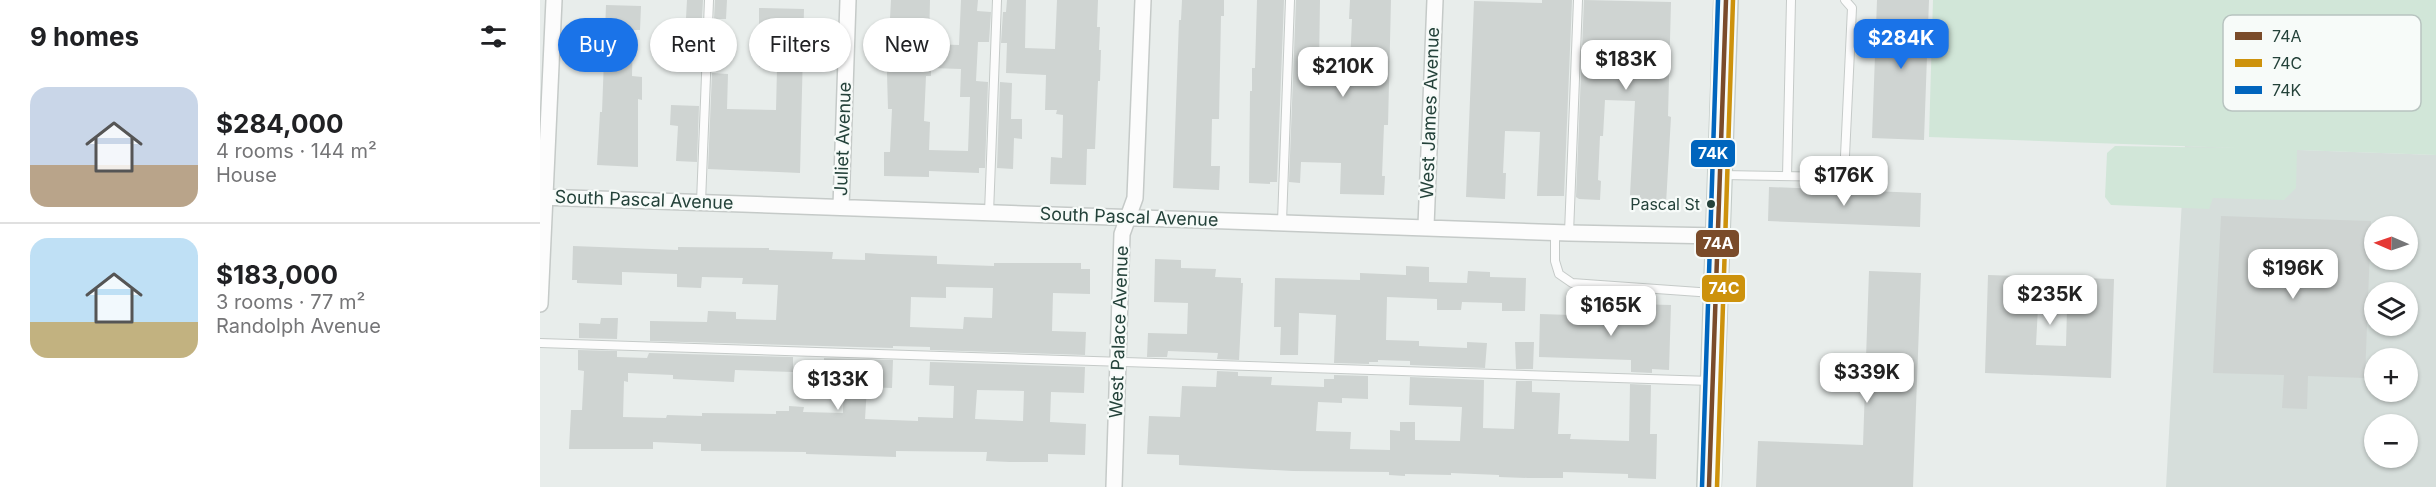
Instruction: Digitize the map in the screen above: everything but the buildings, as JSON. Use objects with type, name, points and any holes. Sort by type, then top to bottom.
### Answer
[{"type":"main road","points":[[1709,487],[1726,0]]},
{"type":"street","points":[[540,304],[542,197],[554,0]]},
{"type":"street","name":"Juliet Avenue","points":[[841,207],[849,0]]},
{"type":"street","name":"West Palace Avenue","points":[[1114,487],[1122,234],[1135,198],[1143,0]]},
{"type":"street","name":"West James Avenue","points":[[1426,226],[1435,0]]},
{"type":"street","name":"South Pascal Avenue","points":[[542,197],[1719,236]]},
{"type":"lane","points":[[701,202],[709,0]]},
{"type":"lane","points":[[988,213],[997,0]]},
{"type":"lane","points":[[1281,222],[1290,0]]},
{"type":"lane","points":[[1578,0],[1562,232],[1555,261],[1559,274],[1572,283],[1716,293]]},
{"type":"lane","points":[[1787,176],[1791,0]]},
{"type":"lane","points":[[1720,175],[1844,177],[1852,8],[1845,0]]},
{"type":"lane","points":[[540,343],[1712,381]]},
{"type":"shaded area","points":[[2185,146],[2436,155],[2436,487],[2166,487]]},
{"type":"green space","points":[[1933,0],[2436,0],[2436,155],[2297,150],[2296,188],[2284,200],[2213,198],[2209,209],[2111,205],[2105,197],[2107,153],[2115,146],[2236,148],[1929,137]]},
{"type":"transit line","name":"74K","points":[[1702,487],[1718,0]]},
{"type":"transit line","name":"74A","points":[[1709,487],[1726,0]]},
{"type":"transit line","name":"74C","points":[[1717,487],[1733,0]]},
{"type":"place","name":"Pascal St","points":[[1711,204]]}]
